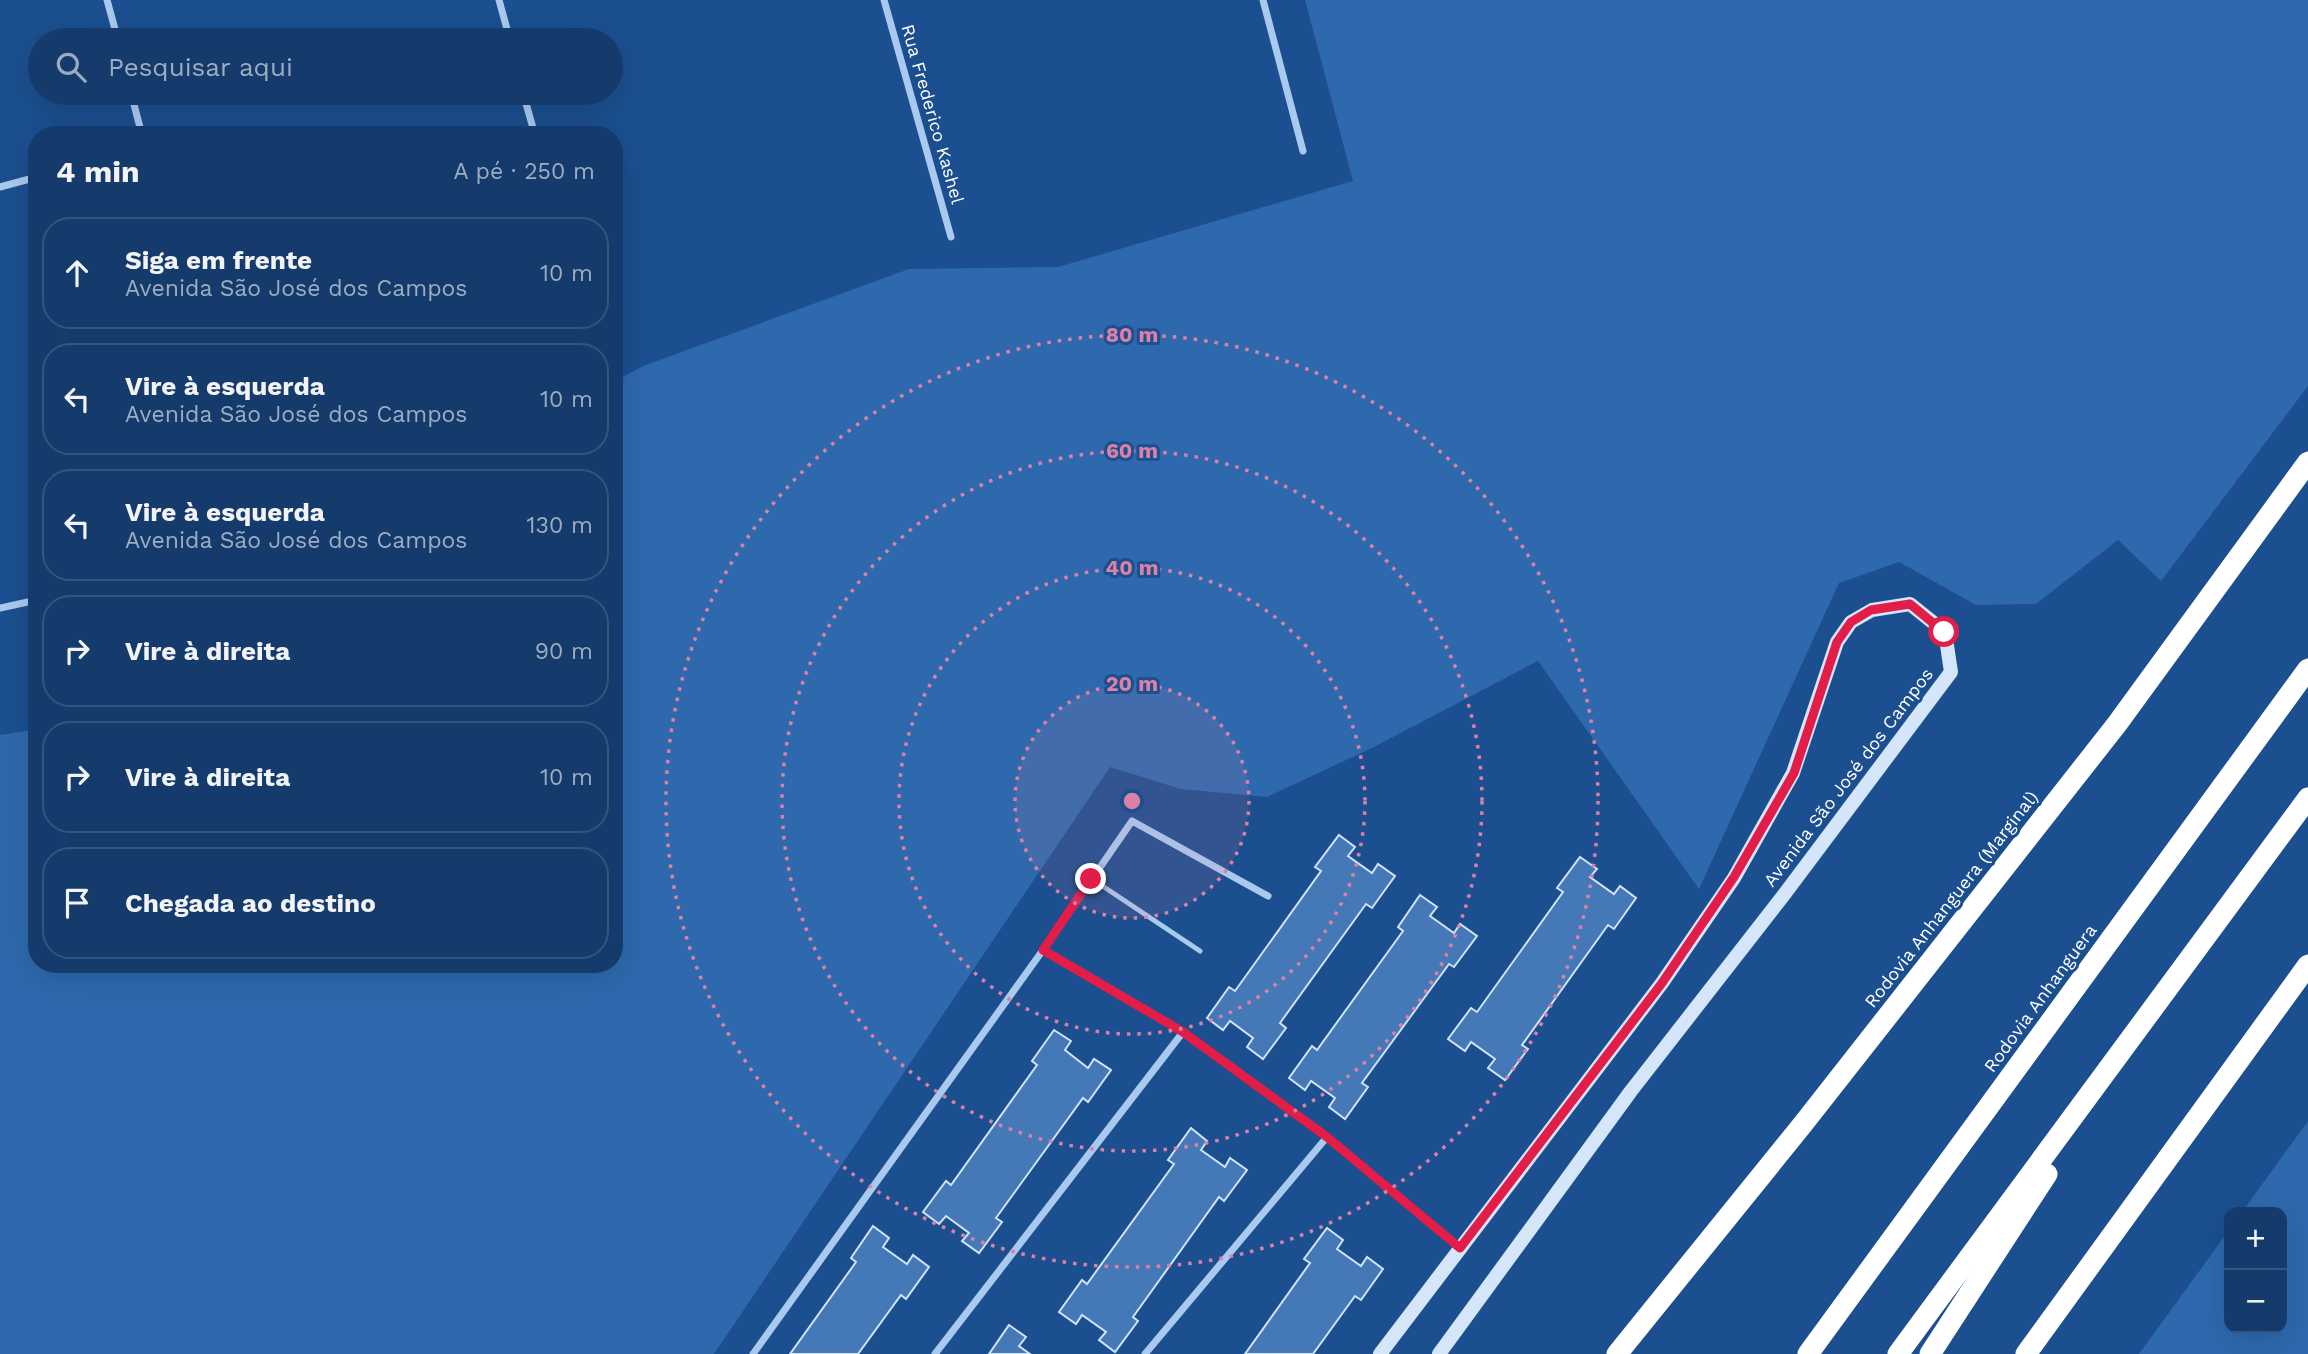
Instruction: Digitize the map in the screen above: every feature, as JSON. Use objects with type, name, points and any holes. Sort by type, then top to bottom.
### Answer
[{"type":"highway","name":"Rodovia Anhanguera (Marginal)","points":[[1617,1354],[1803,1124],[2117,724],[2308,462]]},
{"type":"highway","name":"Rodovia Anhanguera","points":[[1808,1354],[2308,669]]},
{"type":"highway","points":[[1898,1354],[2308,798]]},
{"type":"highway","points":[[2026,1354],[2308,965]]},
{"type":"highway","points":[[1930,1354],[2175,977]]},
{"type":"street","points":[[107,0],[115,28]]},
{"type":"street","points":[[499,0],[507,28]]},
{"type":"street","name":"Rua Frederico Kashel","points":[[884,0],[951,237]]},
{"type":"street","points":[[1263,0],[1303,151]]},
{"type":"street","points":[[134,105],[140,126]]},
{"type":"street","points":[[526,105],[532,126]]},
{"type":"street","points":[[0,187],[28,179]]},
{"type":"street","points":[[0,608],[28,602]]},
{"type":"street","name":"Avenida São José dos Campos","points":[[1380,1354],[1662,983],[1734,877],[1794,773],[1837,642],[1851,622],[1871,610],[1910,604],[1944,632],[1951,672],[1631,1091],[1440,1354]]},
{"type":"street","points":[[753,1354],[1043,950],[1132,821],[1268,896]]},
{"type":"street","points":[[1043,950],[1183,1032],[1327,1137],[1460,1248]]},
{"type":"street","points":[[935,1354],[1183,1032]]},
{"type":"street","points":[[1145,1354],[1327,1137]]},
{"type":"lane","points":[[1091,879],[1200,951]]},
{"type":"shaded area","points":[[1305,0],[2308,0],[2308,386],[2161,581],[2118,540],[2036,604],[1976,605],[1899,562],[1839,583],[1699,889],[1538,661],[1372,748],[1267,797],[1181,789],[1110,767],[714,1354],[0,1354],[0,735],[28,730],[28,973],[623,973],[623,377],[643,366],[909,269],[1058,267],[1353,181]]},
{"type":"shaded area","points":[[2308,1121],[2308,1354],[2139,1354],[2224,1237],[2224,1333],[2287,1333],[2287,1207],[2246,1207]]},
{"type":"building","points":[[1339,835],[1355,847],[1348,856],[1372,873],[1378,864],[1395,876],[1372,908],[1366,904],[1280,1023],[1286,1028],[1263,1059],[1247,1047],[1253,1038],[1230,1021],[1223,1030],[1207,1018],[1229,987],[1235,991],[1321,871],[1315,867]]},
{"type":"building","points":[[1580,857],[1597,869],[1590,877],[1614,894],[1620,886],[1636,898],[1614,929],[1608,925],[1522,1045],[1528,1049],[1505,1080],[1488,1068],[1495,1059],[1471,1042],[1465,1051],[1448,1039],[1471,1008],[1477,1012],[1563,892],[1557,888]]},
{"type":"building","points":[[1420,895],[1437,907],[1430,916],[1454,933],[1460,924],[1477,936],[1454,967],[1449,964],[1362,1083],[1368,1087],[1345,1119],[1329,1107],[1335,1098],[1311,1081],[1305,1090],[1289,1078],[1312,1046],[1317,1050],[1403,931],[1398,927]]},
{"type":"building","points":[[1054,1030],[1071,1041],[1065,1050],[1088,1068],[1094,1059],[1111,1070],[1088,1102],[1083,1098],[996,1218],[1002,1222],[979,1253],[962,1241],[969,1233],[946,1216],[939,1224],[923,1212],[946,1181],[951,1185],[1037,1065],[1032,1061]]},
{"type":"building","points":[[1191,1128],[1207,1141],[1201,1150],[1225,1167],[1230,1158],[1247,1170],[1224,1201],[1219,1197],[1133,1317],[1138,1321],[1115,1352],[1099,1340],[1106,1332],[1082,1315],[1076,1324],[1059,1312],[1082,1280],[1087,1284],[1174,1164],[1168,1160]]},
{"type":"building","points":[[873,1226],[889,1238],[883,1247],[907,1264],[913,1255],[929,1267],[906,1299],[901,1295],[858,1354],[790,1354],[856,1262],[851,1258]]},
{"type":"building","points":[[1327,1228],[1343,1240],[1337,1249],[1361,1266],[1367,1257],[1383,1269],[1361,1300],[1355,1296],[1313,1354],[1245,1354],[1310,1263],[1304,1259]]},
{"type":"building","points":[[1009,1325],[1026,1337],[1019,1346],[1030,1354],[989,1354]]},
{"type":"route","points":[[1091,879],[1043,950],[1183,1032],[1327,1137],[1460,1248],[1662,983],[1734,877],[1794,773],[1837,642],[1851,622],[1871,610],[1910,604],[1944,632]]}]
